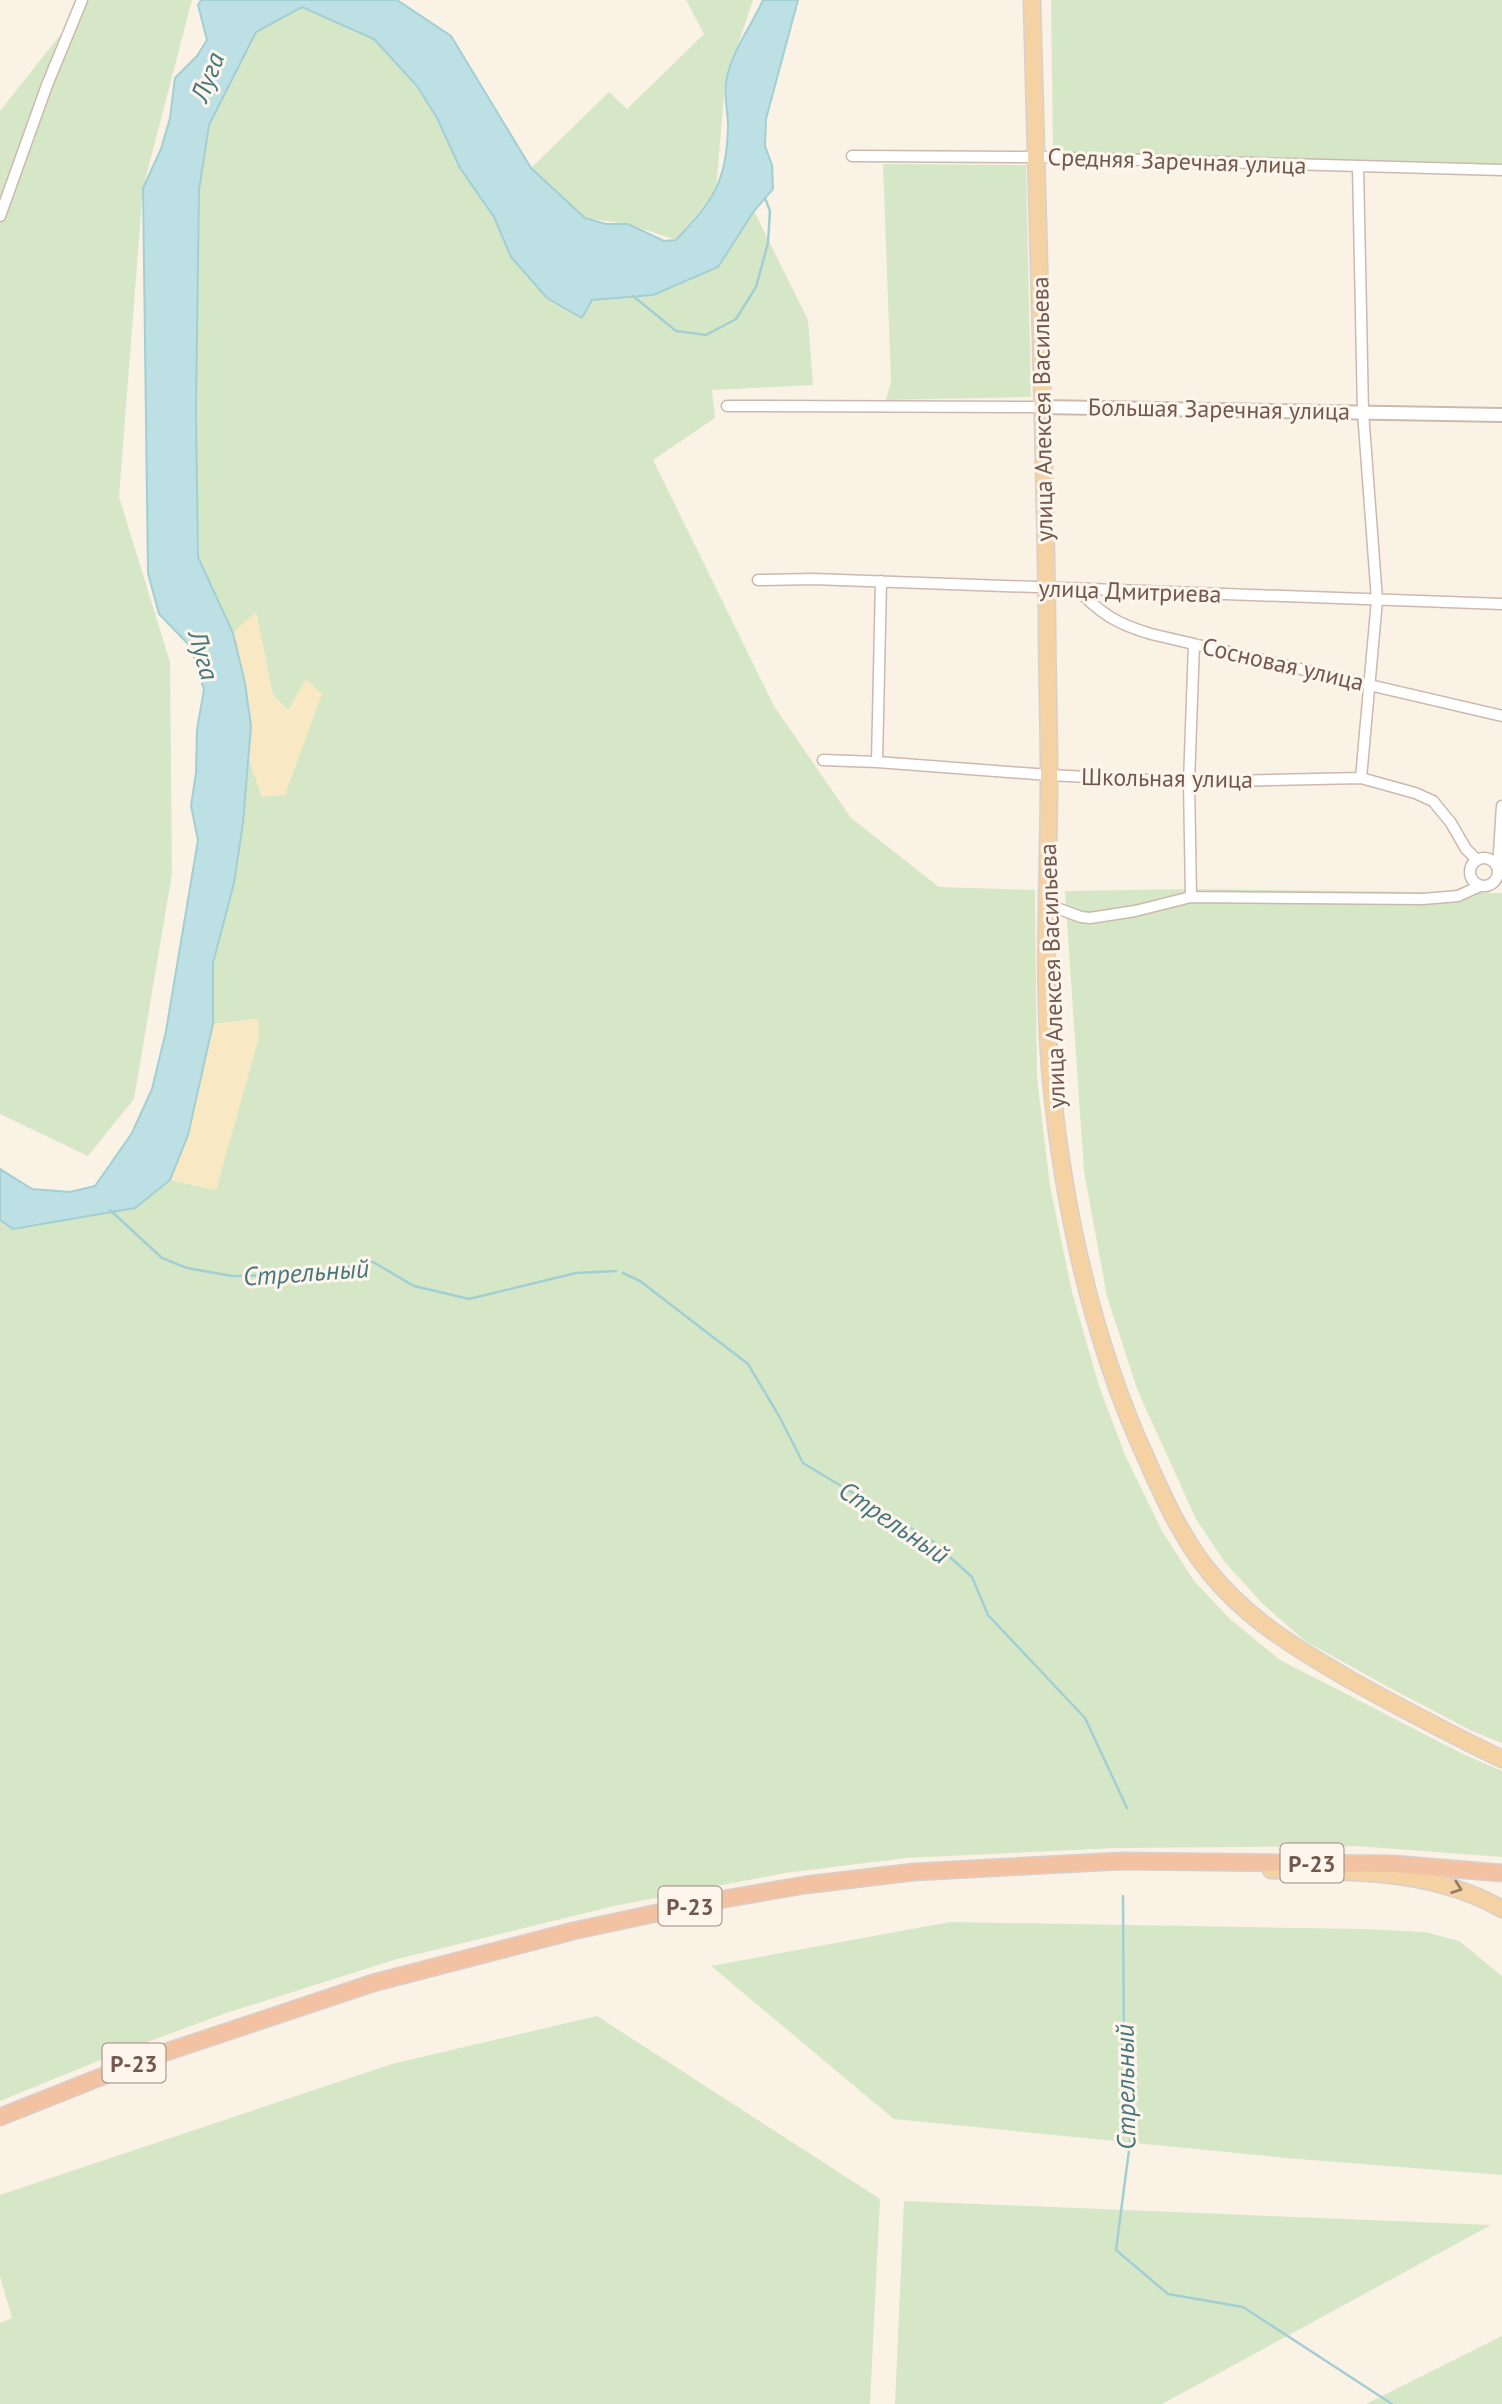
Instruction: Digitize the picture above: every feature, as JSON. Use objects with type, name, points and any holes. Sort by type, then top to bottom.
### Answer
[{"type":"highway","name":"Р-23","points":[[0,2117],[151,2057],[323,1998],[585,1928],[713,1901],[914,1872],[1122,1861],[1394,1864],[1502,1873]]},
{"type":"main road","name":"улица Алексея Васильева","points":[[1032,0],[1046,588],[1049,775],[1046,904],[1051,1075],[1071,1223],[1102,1346],[1125,1410],[1180,1530],[1228,1594],[1275,1634],[1403,1709],[1502,1759]]},
{"type":"main road","points":[[1122,1861],[1411,1876],[1447,1884],[1502,1909]]},
{"type":"street","points":[[0,216],[47,85],[82,0]]},
{"type":"street","name":"Средняя Заречная улица","points":[[852,156],[1036,157],[1502,170]]},
{"type":"street","points":[[1359,166],[1363,412],[1377,600],[1361,778]]},
{"type":"street","name":"Большая Заречная улица","points":[[727,406],[1042,407],[1502,415]]},
{"type":"street","name":"улица Дмитриева","points":[[758,580],[881,581],[1502,604]]},
{"type":"street","points":[[877,762],[881,581]]},
{"type":"street","name":"Сосновая улица","points":[[1076,588],[1122,625],[1502,716]]},
{"type":"street","points":[[1191,897],[1189,782],[1194,644]]},
{"type":"street","name":"Школьная улица","points":[[823,760],[1189,782],[1361,778],[1415,793],[1433,801],[1451,823],[1466,849],[1477,860]]},
{"type":"street","points":[[1046,904],[1090,918],[1135,911],[1191,897],[1423,899],[1458,896],[1493,883],[1500,872],[1502,806]]},
{"type":"street","points":[[1480,886],[1472,880],[1470,871],[1477,860],[1491,859],[1500,872]]},
{"type":"green space","points":[[88,0],[192,0],[143,188],[119,497],[170,662],[172,874],[134,1099],[88,1156],[0,1114],[0,111]]},
{"type":"green space","points":[[686,0],[753,0],[725,84],[716,191],[676,240],[628,224],[585,218],[531,168],[609,92],[627,109],[704,34]]},
{"type":"green space","points":[[1051,0],[1502,0],[1502,165],[1053,154]]},
{"type":"green space","points":[[301,7],[374,39],[417,86],[437,118],[460,168],[494,217],[511,257],[583,318],[592,300],[653,295],[718,267],[754,211],[808,320],[813,385],[712,390],[715,418],[653,460],[774,706],[851,818],[939,887],[1035,890],[1037,1078],[1050,1186],[1072,1292],[1099,1386],[1125,1455],[1162,1531],[1194,1581],[1230,1619],[1280,1660],[1465,1755],[1502,1771],[1502,1857],[1357,1846],[1115,1848],[906,1858],[785,1873],[614,1906],[397,1959],[226,2013],[0,2101],[0,1220],[13,1229],[135,1208],[170,1180],[216,1190],[257,1019],[213,1024],[213,963],[234,883],[249,759],[262,797],[288,710],[273,695],[256,613],[233,633],[198,557],[196,411],[199,190],[209,125],[256,32]]},
{"type":"green space","points":[[883,164],[1026,165],[1031,397],[886,400],[891,381]]},
{"type":"green space","points":[[1192,889],[1502,893],[1502,1743],[1472,1731],[1305,1641],[1263,1604],[1224,1561],[1196,1519],[1137,1389],[1107,1296],[1084,1172],[1065,891]]},
{"type":"green space","points":[[950,1922],[1362,1929],[1425,1932],[1459,1941],[1502,1976],[1502,2175],[1286,2158],[894,2119],[711,1966]]},
{"type":"green space","points":[[597,2016],[880,2199],[870,2404],[0,2404],[0,2323],[12,2318],[0,2276],[0,2195],[392,2064]]},
{"type":"green space","points":[[904,2201],[1491,2225],[1162,2404],[895,2404]]},
{"type":"green space","points":[[1502,2336],[1502,2404],[1366,2404]]},
{"type":"sand","points":[[256,612],[273,695],[288,710],[306,679],[322,694],[285,795],[262,797],[249,759],[251,726],[245,683],[233,633]]},
{"type":"sand","points":[[258,1019],[259,1037],[216,1190],[170,1180],[188,1135],[213,1024]]},
{"type":"water","name":"Луга","points":[[201,0],[397,0],[451,36],[531,168],[585,218],[606,224],[628,224],[664,241],[676,240],[689,226],[716,189],[721,177],[727,146],[728,72],[763,0],[798,0],[766,119],[765,146],[772,165],[773,189],[754,211],[718,267],[653,295],[592,300],[582,318],[547,298],[511,257],[494,217],[460,168],[437,118],[417,86],[374,39],[302,7],[256,32],[209,125],[199,190],[196,411],[198,557],[233,633],[245,683],[251,726],[243,823],[234,883],[213,963],[213,1024],[188,1135],[170,1180],[135,1208],[13,1229],[0,1220],[0,1169],[32,1189],[70,1192],[95,1186],[132,1133],[152,1089],[166,1031],[198,840],[191,806],[196,773],[197,729],[204,690],[191,647],[159,614],[148,573],[143,188],[161,149],[170,118],[175,78],[197,56],[207,40],[198,5]]},
{"type":"waterway","points":[[633,296],[676,331],[706,335],[736,319],[756,287],[768,243],[770,211],[765,198]]},
{"type":"waterway","name":"Стрельный","points":[[110,1210],[162,1258],[187,1268],[232,1276],[312,1274],[373,1262],[414,1286],[469,1299],[576,1273],[616,1271]]},
{"type":"waterway","name":"Стрельный","points":[[623,1273],[640,1281],[748,1364],[803,1463],[931,1540],[972,1577],[988,1615],[1085,1718],[1127,1808]]},
{"type":"waterway","name":"Стрельный","points":[[1123,1896],[1124,2055],[1132,2127],[1116,2250],[1168,2294],[1243,2307],[1392,2404]]}]
